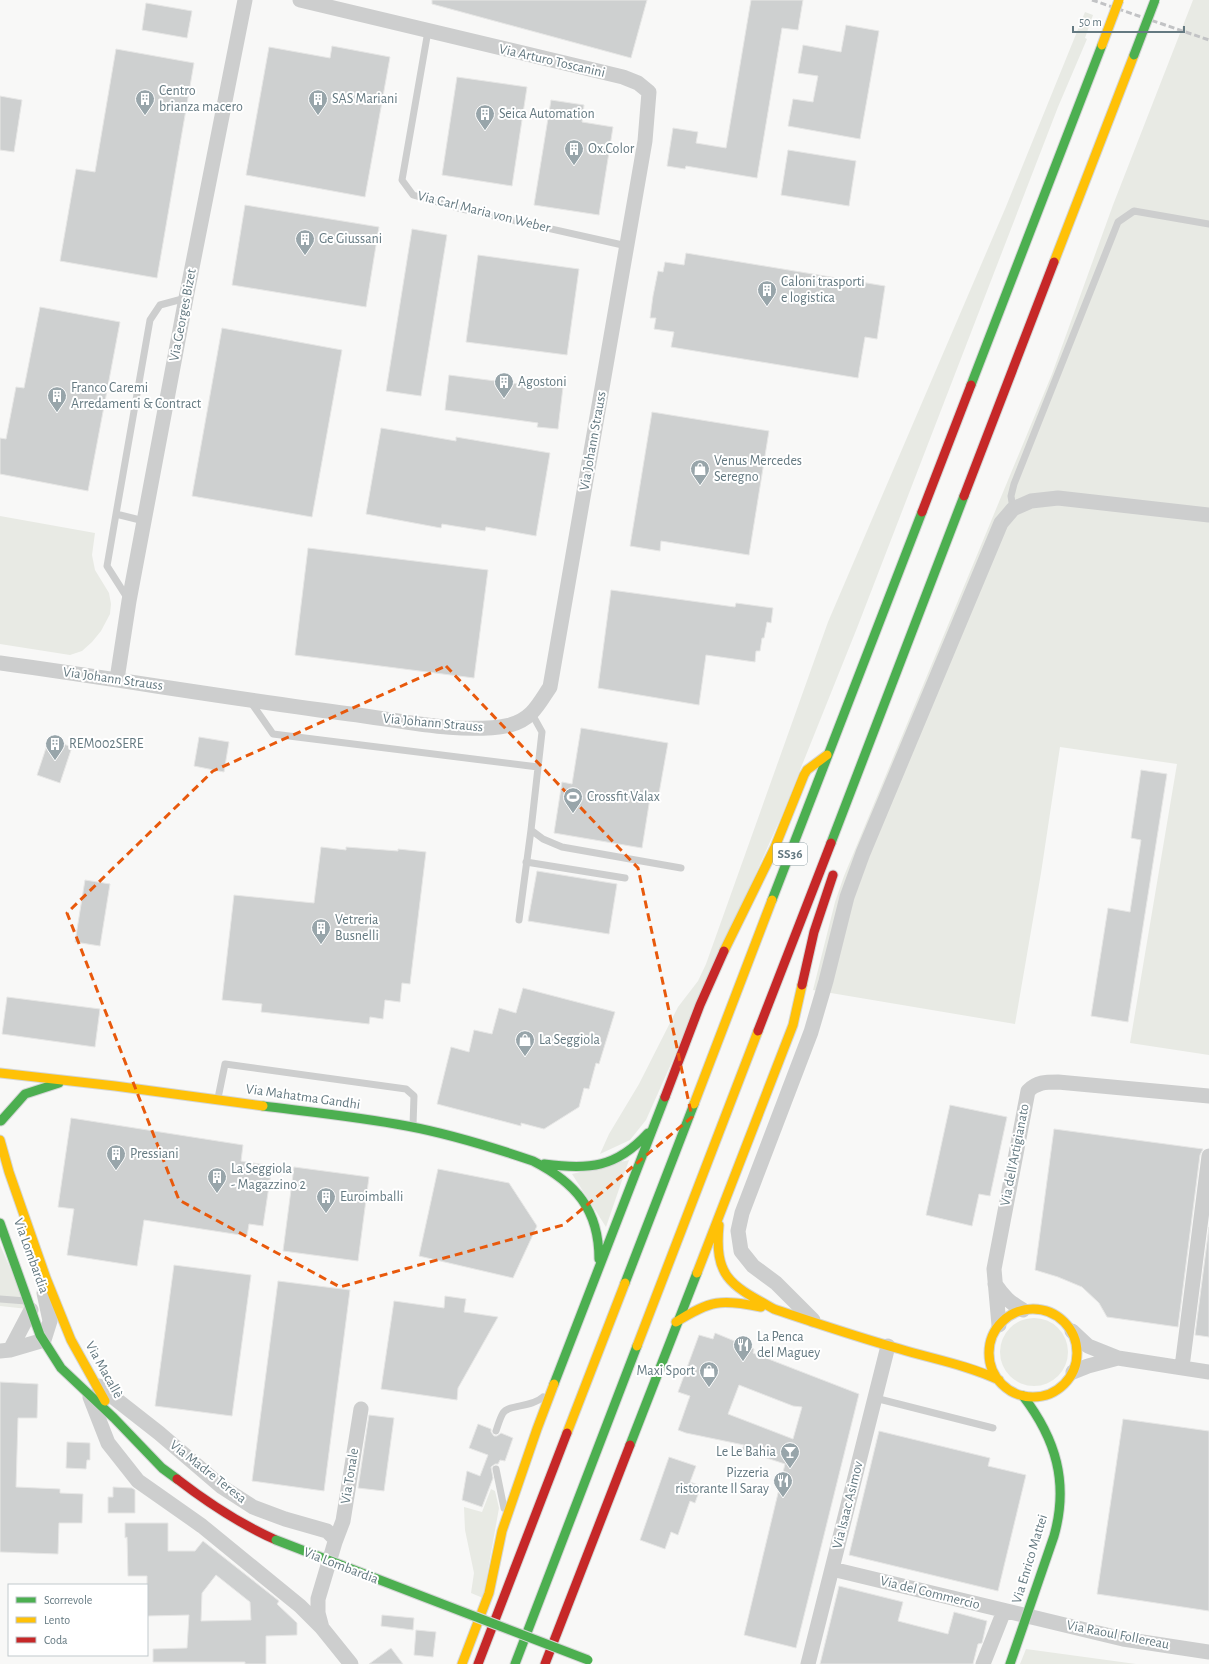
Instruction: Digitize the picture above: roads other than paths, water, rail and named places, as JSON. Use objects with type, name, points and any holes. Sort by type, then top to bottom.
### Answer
[{"type":"main road","name":"SS36","points":[[478,1664],[1120,0]]},
{"type":"main road","name":"SS36","points":[[515,1664],[1155,0]]},
{"type":"main road","points":[[462,1664],[491,1587],[502,1531],[559,1371],[709,984],[773,852],[801,780],[807,770],[825,757],[831,748]]},
{"type":"main road","points":[[845,833],[862,759]]},
{"type":"main road","points":[[545,1664],[676,1322],[793,1025],[814,932],[835,869]]},
{"type":"main road","name":"Via Mahatma Gandhi","points":[[0,1073],[66,1080],[413,1127],[475,1142],[533,1161]]},
{"type":"main road","name":"Via Mahatma Gandhi","points":[[0,1122],[25,1094],[66,1080]]},
{"type":"main road","points":[[0,1122],[2,1105]]},
{"type":"main road","points":[[533,1161],[543,1164],[586,1168],[599,1166],[613,1161],[634,1149],[646,1135],[656,1119]]},
{"type":"main road","name":"Via Macallè","points":[[0,1140],[9,1172],[46,1278],[71,1340],[92,1388],[114,1418]]},
{"type":"main road","points":[[533,1161],[560,1177],[577,1192],[592,1214],[599,1238],[599,1263],[596,1276]]},
{"type":"main road","points":[[720,1210],[718,1245],[720,1264],[729,1279],[743,1291],[774,1310]]},
{"type":"main road","name":"Via Macallè","points":[[0,1223],[44,1340],[61,1368],[92,1388]]},
{"type":"main road","points":[[676,1322],[699,1308],[714,1303],[730,1302],[774,1310],[888,1346],[940,1361],[955,1363],[982,1372],[999,1380],[1010,1390],[1023,1396],[1038,1397],[1052,1393],[1069,1378]]},
{"type":"main road","points":[[979,1352],[995,1331],[1010,1315],[1023,1310],[1038,1309],[1051,1312],[1063,1320],[1072,1331],[1077,1344],[1078,1359],[1055,1402]]},
{"type":"main road","points":[[995,1331],[989,1352],[992,1367],[999,1380]]},
{"type":"main road","points":[[955,1363],[969,1358]]},
{"type":"main road","name":"Via Enrico Mattei","points":[[1010,1664],[1055,1536],[1061,1500],[1058,1469],[1049,1437],[1036,1410],[1023,1396]]},
{"type":"main road","name":"Via Lombardia","points":[[114,1418],[162,1468],[206,1502],[260,1534],[598,1664]]},
{"type":"main road","name":"Via Enrico Mattei","points":[[1049,1437],[1050,1423]]},
{"type":"street","name":"Via Georges Bizet","points":[[117,679],[129,601],[186,298],[245,0]]},
{"type":"street","name":"Via Arturo Toscanini","points":[[300,0],[335,4],[428,31],[623,77],[638,83],[649,92],[645,141],[626,246]]},
{"type":"street","name":"Via Johann Strauss","points":[[0,663],[117,679],[250,701],[442,726],[486,728],[511,724],[532,714],[550,687],[626,246]]},
{"type":"street","points":[[816,1324],[776,1283],[754,1266],[741,1251],[738,1232],[742,1212],[810,1032],[826,981],[847,897],[863,854],[1001,523],[1013,509],[1031,501],[1058,498],[1209,516]]},
{"type":"street","name":"Via dell'Artigianato","points":[[995,1331],[994,1269],[1024,1105],[1028,1091],[1033,1085],[1041,1082],[1058,1082],[1209,1096]]},
{"type":"street","points":[[1182,1367],[1209,1156]]},
{"type":"street","name":"Via Lombardia","points":[[9,1172],[17,1220],[47,1300],[50,1321],[44,1340]]},
{"type":"street","points":[[994,1283],[1002,1295],[1012,1304],[1023,1310]]},
{"type":"street","points":[[5,1350],[30,1305]]},
{"type":"street","points":[[1072,1331],[1088,1346],[1118,1358],[1209,1372]]},
{"type":"street","points":[[5,1350],[44,1340]]},
{"type":"street","name":"Via Isaac Asimov","points":[[808,1664],[888,1346]]},
{"type":"street","points":[[1069,1378],[1088,1366],[1118,1358]]},
{"type":"street","points":[[92,1388],[108,1443],[138,1481],[202,1526],[300,1606],[322,1628],[351,1664]]},
{"type":"street","name":"Via Madre Teresa","points":[[92,1388],[159,1433],[222,1487],[253,1507],[285,1519],[327,1531],[334,1538],[335,1542]]},
{"type":"street","name":"Via Tonale","points":[[335,1542],[343,1521],[362,1409]]},
{"type":"street","points":[[322,1628],[318,1613],[318,1599],[335,1542]]},
{"type":"street","name":"Via del Commercio","points":[[832,1569],[1027,1616]]},
{"type":"street","points":[[983,1664],[1004,1611]]},
{"type":"street","name":"Via Raoul Follereau","points":[[1027,1616],[1123,1639],[1209,1652]]},
{"type":"lane","name":"Via Carl Maria von Weber","points":[[428,31],[402,180],[413,195],[458,208],[626,246]]},
{"type":"lane","points":[[1013,509],[1011,496],[1014,484],[1118,222],[1134,211],[1209,224]]},
{"type":"lane","points":[[129,601],[107,566],[150,320],[160,305],[186,298]]},
{"type":"lane","points":[[116,514],[144,521]]},
{"type":"lane","points":[[250,701],[272,734],[538,767]]},
{"type":"lane","points":[[519,920],[542,732],[532,714]]},
{"type":"lane","points":[[531,830],[543,839],[562,847],[681,868]]},
{"type":"lane","points":[[526,862],[625,878]]},
{"type":"lane","points":[[218,1100],[225,1064],[406,1088],[414,1096],[413,1127]]},
{"type":"lane","points":[[0,1299],[30,1305]]},
{"type":"lane","points":[[496,1431],[503,1412],[509,1408],[531,1404],[538,1401],[549,1390],[559,1371]]},
{"type":"lane","points":[[875,1398],[993,1428]]},
{"type":"lane","points":[[496,1469],[504,1511],[502,1531]]},
{"type":"railway","points":[[1092,0],[1209,40]]},
{"type":"place","name":"Centro brianza macero","points":[[145,116]]},
{"type":"place","name":"SAS Mariani","points":[[318,116]]},
{"type":"place","name":"Seica Automation","points":[[485,131]]},
{"type":"place","name":"Ox.Color","points":[[574,166]]},
{"type":"place","name":"Ge Giussani","points":[[305,256]]},
{"type":"place","name":"Caloni trasporti e logistica","points":[[767,307]]},
{"type":"place","name":"Agostoni","points":[[504,399]]},
{"type":"place","name":"Franco Caremi Arredamenti & Contract","points":[[57,413]]},
{"type":"place","name":"Venus Mercedes Seregno","points":[[700,486]]},
{"type":"place","name":"REM002SERE","points":[[55,761]]},
{"type":"place","name":"Crossfit Valax","points":[[573,814]]},
{"type":"place","name":"Vetreria Busnelli","points":[[321,945]]},
{"type":"place","name":"La Seggiola","points":[[525,1057]]},
{"type":"place","name":"Pressiani","points":[[116,1171]]},
{"type":"place","name":"La Seggiola - Magazzino 2","points":[[217,1194]]},
{"type":"place","name":"Euroimballi","points":[[326,1214]]},
{"type":"place","name":"La Penca del Maguey","points":[[743,1362]]},
{"type":"place","name":"Maxi Sport","points":[[709,1388]]},
{"type":"place","name":"Le Le Bahia","points":[[790,1469]]},
{"type":"place","name":"Pizzeria ristorante Il Saray","points":[[783,1498]]}]
